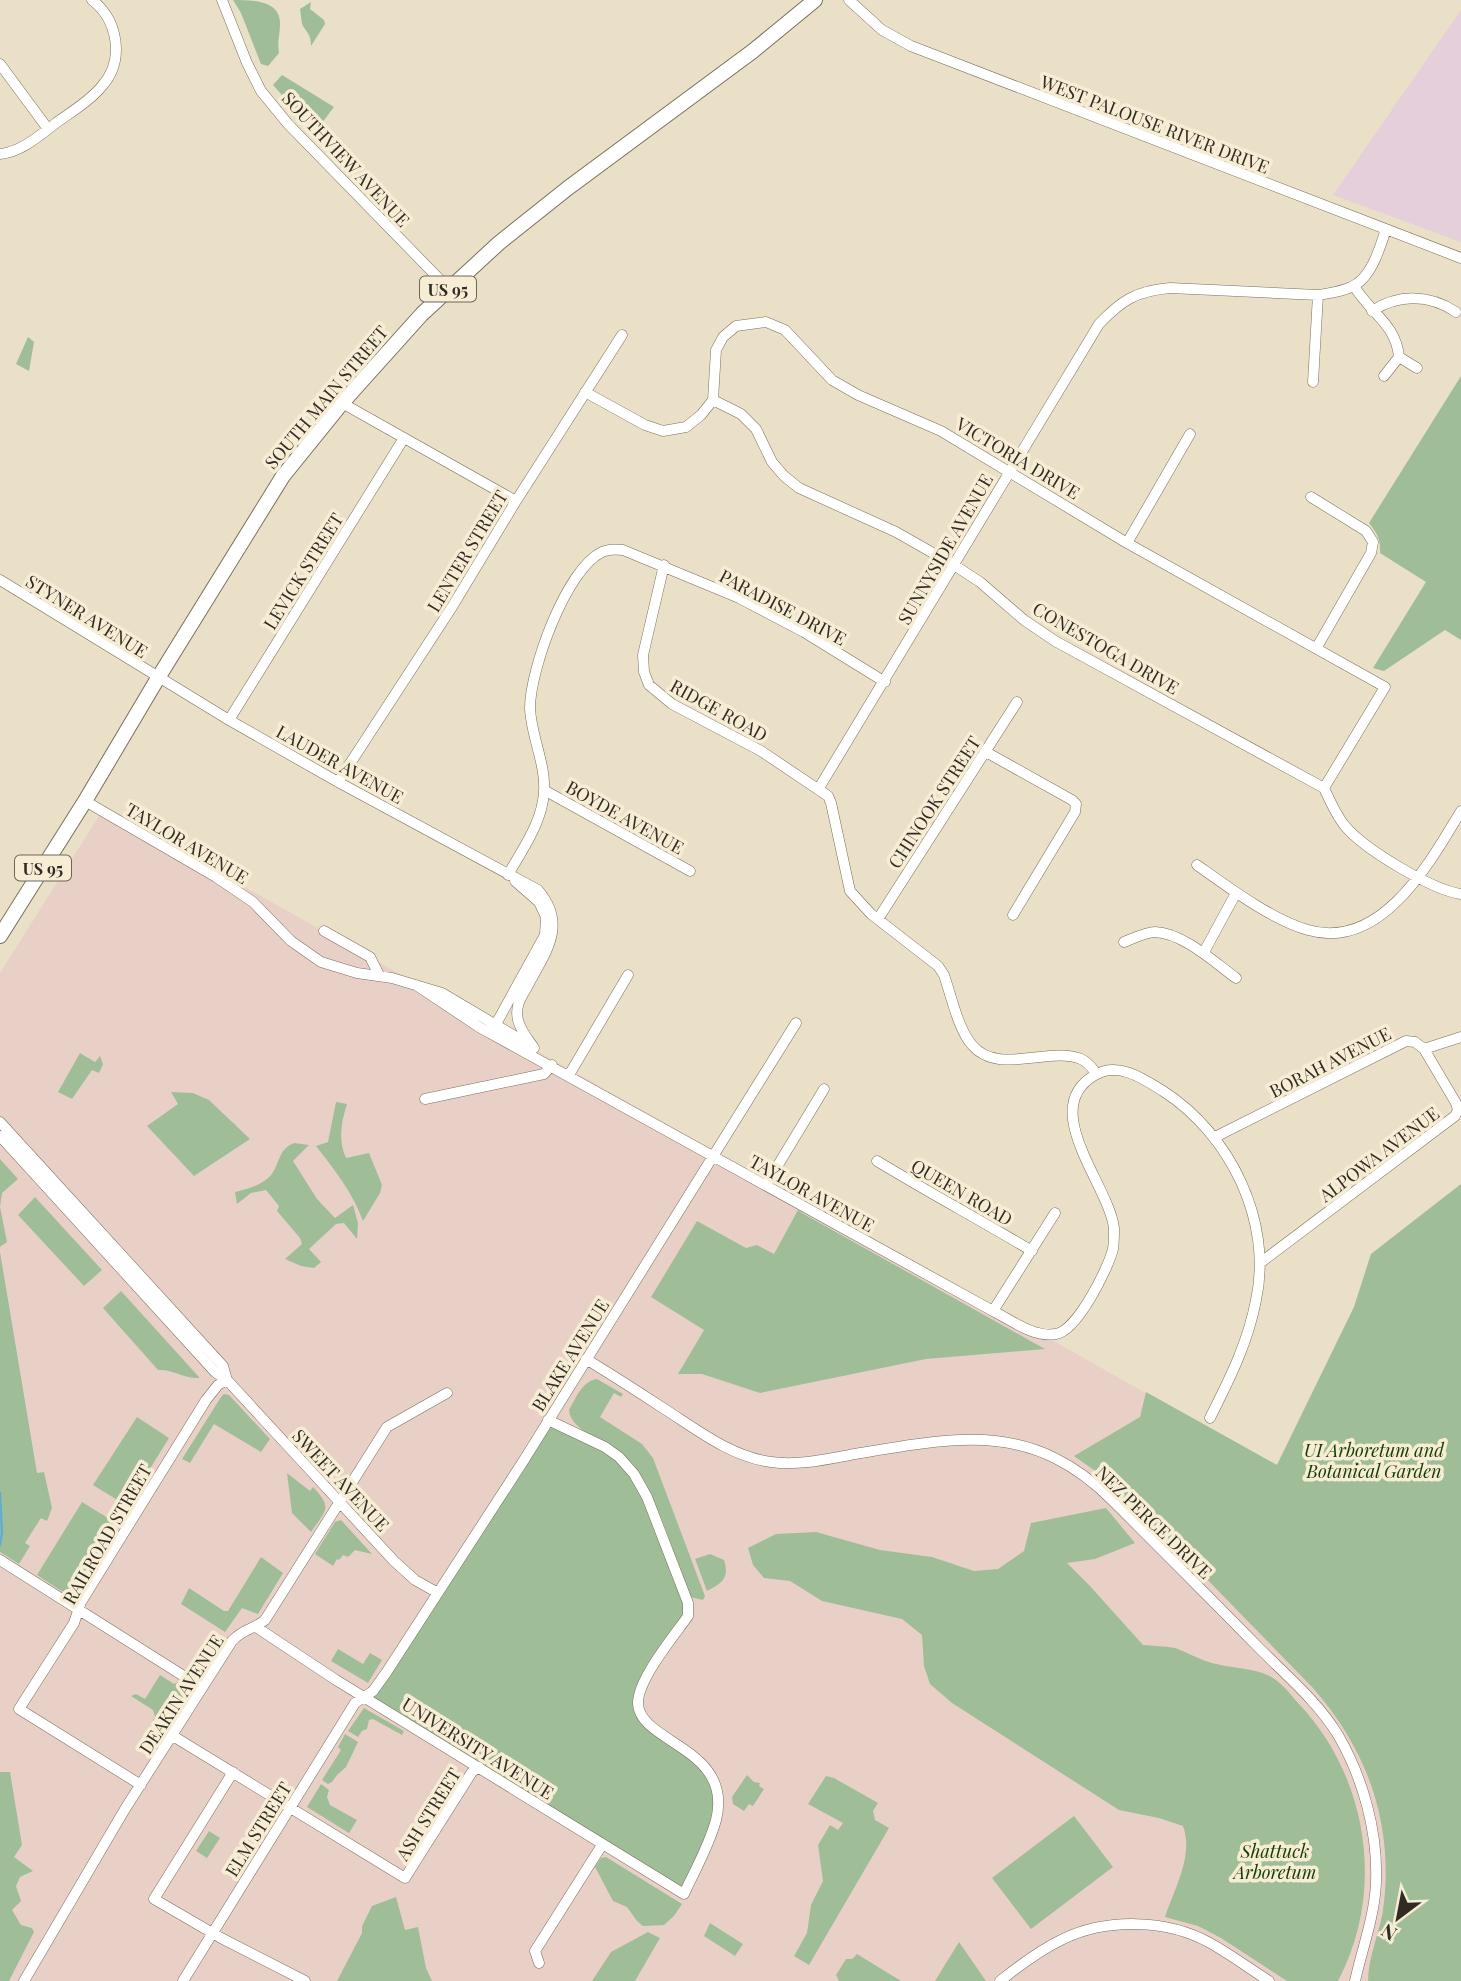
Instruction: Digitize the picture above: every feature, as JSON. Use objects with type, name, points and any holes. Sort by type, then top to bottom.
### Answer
[{"type":"highway","name":"SOUTH MAIN STREET","points":[[2,927],[85,801],[283,476],[342,403],[422,314],[499,243],[568,188],[753,51],[815,0]]},
{"type":"street","points":[[0,154],[11,153],[48,129],[102,87],[114,62],[116,44],[109,17],[92,0]]},
{"type":"street","name":"SOUTHVIEW AVENUE","points":[[222,0],[261,91],[288,124],[449,289]]},
{"type":"street","name":"WEST PALOUSE RIVER DRIVE","points":[[849,0],[882,30],[911,46],[1461,258]]},
{"type":"street","points":[[0,64],[48,129]]},
{"type":"street","points":[[1385,229],[1373,262],[1354,286],[1372,311],[1394,332],[1399,358]]},
{"type":"street","name":"SUNNYSIDE AVENUE","points":[[819,789],[1099,324],[1116,306],[1133,295],[1170,288],[1318,295],[1354,286]]},
{"type":"street","points":[[1313,382],[1318,295]]},
{"type":"street","points":[[1372,311],[1386,302],[1408,298],[1431,300],[1456,312]]},
{"type":"street","name":"VICTORIA DRIVE","points":[[713,400],[716,350],[723,337],[736,326],[766,322],[785,330],[832,380],[858,395],[941,431],[1127,543],[1385,687],[1324,788]]},
{"type":"street","name":"LENTER STREET","points":[[338,782],[452,607],[622,335]]},
{"type":"street","points":[[1399,358],[1417,368]]},
{"type":"street","points":[[1384,376],[1399,358]]},
{"type":"street","points":[[585,392],[645,425],[663,431],[685,426],[701,415],[713,400]]},
{"type":"street","name":"CONESTOGA DRIVE","points":[[713,400],[741,414],[756,429],[772,462],[799,488],[896,532],[954,565],[980,582],[1024,620],[1055,640],[1324,788]]},
{"type":"street","points":[[342,403],[516,501]]},
{"type":"street","points":[[1127,543],[1190,434]]},
{"type":"street","name":"LEVICK STREET","points":[[229,720],[404,438]]},
{"type":"street","points":[[1311,497],[1366,531],[1373,542],[1371,553],[1317,647]]},
{"type":"street","points":[[508,874],[532,833],[542,805],[543,774],[534,738],[531,691],[539,656],[558,611],[578,576],[600,553],[614,549],[623,550],[664,565]]},
{"type":"street","name":"PARADISE DRIVE","points":[[664,565],[740,598],[804,632],[885,682]]},
{"type":"street","name":"RIDGE ROAD","points":[[664,565],[643,655],[644,672],[649,685],[672,704],[761,751],[828,796],[850,891],[877,919],[938,966],[944,975],[966,1036],[979,1052],[995,1059],[1077,1058],[1096,1073]]},
{"type":"street","name":"STYNER AVENUE","points":[[0,580],[158,678]]},
{"type":"street","name":"LAUDER AVENUE","points":[[158,678],[338,782],[538,890],[546,899],[554,925],[548,948],[517,1007],[521,1030],[534,1048]]},
{"type":"street","name":"CHINOOK STREET","points":[[877,919],[1017,702]]},
{"type":"street","points":[[986,752],[1076,804],[1075,812],[1013,915]]},
{"type":"street","points":[[1324,788],[1345,826],[1359,839],[1418,877],[1449,892],[1461,894]]},
{"type":"street","name":"BOYDE AVENUE","points":[[544,790],[690,871]]},
{"type":"street","name":"TAYLOR AVENUE","points":[[85,801],[216,877],[253,902],[291,941],[321,962],[442,993],[534,1048],[552,1065]]},
{"type":"street","points":[[1197,865],[1236,893],[1293,925],[1325,933],[1344,932],[1376,920],[1390,909],[1418,877],[1461,811]]},
{"type":"street","name":"LAUDER AVENUE","points":[[496,1024],[545,935],[545,917],[539,902],[508,874]]},
{"type":"street","points":[[1204,953],[1236,893]]},
{"type":"street","points":[[324,931],[370,957],[379,975]]},
{"type":"street","points":[[1124,942],[1154,932],[1174,938],[1204,953],[1236,978]]},
{"type":"street","points":[[569,1075],[628,975]]},
{"type":"street","name":"TAYLOR AVENUE","points":[[416,985],[479,1027],[993,1311],[1031,1331],[1044,1334],[1061,1333],[1069,1329],[1079,1317],[1113,1248],[1113,1224],[1109,1210],[1072,1122],[1072,1110],[1078,1092],[1096,1073]]},
{"type":"street","name":"BLAKE AVENUE","points":[[363,1696],[373,1690],[386,1673],[438,1593],[796,1023]]},
{"type":"street","name":"TAYLOR AVENUE","points":[[496,1024],[508,1043]]},
{"type":"street","name":"BORAH AVENUE","points":[[1215,1137],[1406,1041],[1415,1042],[1424,1049],[1461,1037]]},
{"type":"street","name":"ALPOWA AVENUE","points":[[1260,1264],[1455,1116],[1458,1110],[1456,1103],[1424,1049]]},
{"type":"street","points":[[425,1099],[544,1074],[552,1065]]},
{"type":"street","points":[[1096,1073],[1115,1070],[1144,1079],[1185,1107],[1226,1152],[1250,1205],[1260,1264],[1257,1299],[1246,1341],[1210,1418]]},
{"type":"street","points":[[766,1185],[824,1088]]},
{"type":"street","name":"SWEET AVENUE","points":[[0,1122],[74,1217],[127,1268]]},
{"type":"street","name":"SWEET AVENUE","points":[[0,1136],[40,1173],[223,1367],[227,1380],[394,1561],[415,1580],[438,1593]]},
{"type":"street","name":"QUEEN ROAD","points":[[877,1161],[1032,1251]]},
{"type":"street","points":[[993,1311],[1055,1213]]},
{"type":"street","name":"NEZ PERCE DRIVE","points":[[586,1359],[691,1426],[749,1458],[773,1463],[809,1462],[941,1439],[972,1438],[1002,1442],[1050,1455],[1094,1483],[1303,1692],[1336,1732],[1347,1752],[1366,1801],[1375,1855],[1374,1903],[1356,1981]]},
{"type":"street","name":"RAILROAD STREET","points":[[141,1785],[19,1709],[74,1623],[81,1602],[206,1399],[218,1385],[227,1380]]},
{"type":"street","name":"DEAKIN AVENUE","points":[[24,1981],[67,1905],[201,1687],[241,1631],[256,1627],[265,1620],[387,1427],[447,1393]]},
{"type":"street","name":"UNIVERSITY AVENUE","points":[[256,1627],[282,1646],[684,1894],[708,1843],[716,1818],[715,1787],[696,1757],[653,1728],[644,1720],[638,1707],[644,1683],[688,1616],[688,1604],[647,1497],[635,1474],[605,1447],[548,1420]]},
{"type":"street","points":[[0,1560],[201,1687]]},
{"type":"street","name":"ELM STREET","points":[[184,1981],[355,1703],[363,1696]]},
{"type":"street","points":[[173,1736],[290,1808]]},
{"type":"street","name":"ASH STREET","points":[[290,1808],[405,1878],[472,1772],[479,1767]]},
{"type":"street","points":[[233,1772],[155,1899],[212,1933],[305,1981]]},
{"type":"street","points":[[539,1963],[535,1951],[602,1844]]},
{"type":"street","points":[[1000,1981],[1031,1956],[1064,1938],[1110,1926],[1145,1924],[1177,1930],[1209,1942],[1269,1981]]},
{"type":"shaded area","points":[[1461,10],[1461,242],[1333,195]]},
{"type":"shaded area","points":[[104,808],[1276,1466],[1354,1307],[1371,1254],[1461,1184],[1461,1981],[0,1981],[0,973]]},
{"type":"green space","points":[[233,0],[264,3],[276,10],[280,24],[279,53],[268,66],[261,64],[241,13]]},
{"type":"green space","points":[[311,2],[310,9],[324,20],[325,24],[311,46],[310,37],[302,24],[300,9]]},
{"type":"green space","points":[[282,75],[334,107],[315,132],[273,85]]},
{"type":"green space","points":[[28,337],[34,342],[29,371],[16,364]]},
{"type":"green space","points":[[1461,376],[1461,640],[1445,630],[1384,671],[1373,668],[1426,582],[1380,553],[1378,537],[1369,523]]},
{"type":"green space","points":[[80,1053],[95,1062],[100,1056],[103,1064],[99,1073],[92,1070],[72,1099],[58,1092]]},
{"type":"green space","points":[[171,1092],[193,1093],[209,1100],[250,1139],[194,1176],[147,1126],[178,1104]]},
{"type":"green space","points":[[336,1102],[347,1104],[341,1131],[346,1158],[369,1153],[382,1185],[363,1221],[348,1191],[316,1146],[328,1142]]},
{"type":"green space","points":[[294,1143],[309,1145],[293,1161],[317,1199],[335,1218],[353,1205],[358,1223],[357,1239],[344,1223],[336,1224],[309,1249],[321,1262],[314,1268],[285,1259],[302,1244],[277,1211],[279,1206],[266,1190],[251,1193],[237,1204],[235,1192],[255,1186],[268,1178],[285,1149]]},
{"type":"green space","points":[[0,1159],[18,1179],[2,1193],[0,1207]]},
{"type":"green space","name":"UI Arboretum and Botanical Garden","points":[[1461,1184],[1461,1981],[1368,1981],[1384,1902],[1384,1843],[1372,1787],[1348,1735],[1313,1688],[1158,1529],[1101,1475],[1074,1456],[1140,1417],[1146,1392],[1277,1465],[1354,1307],[1371,1254]]},
{"type":"green space","points":[[35,1197],[102,1270],[84,1286],[18,1215]]},
{"type":"green space","points":[[0,1207],[7,1242],[0,1247]]},
{"type":"green space","points":[[798,1210],[1045,1349],[926,1359],[760,1393],[702,1374],[678,1374],[704,1330],[651,1297],[697,1221],[746,1248],[757,1245],[774,1254]]},
{"type":"green space","points":[[0,1252],[37,1473],[44,1472],[52,1508],[47,1521],[41,1518],[25,1543],[30,1546],[19,1564],[0,1552]]},
{"type":"green space","points":[[121,1291],[199,1378],[158,1370],[103,1308]]},
{"type":"green space","points":[[597,1379],[623,1394],[621,1397],[614,1393],[600,1417],[642,1444],[653,1458],[705,1596],[703,1600],[690,1597],[650,1491],[632,1463],[585,1432],[571,1418],[569,1410],[580,1391],[587,1383]]},
{"type":"green space","points":[[224,1394],[229,1395],[270,1439],[261,1452],[214,1424],[190,1463],[182,1459],[221,1397]]},
{"type":"green space","points":[[137,1417],[169,1438],[127,1506],[93,1485]]},
{"type":"green space","points":[[548,1420],[605,1447],[635,1474],[688,1616],[639,1695],[644,1720],[696,1757],[715,1787],[716,1818],[684,1894],[363,1696],[373,1691]]},
{"type":"green space","points":[[287,1473],[310,1491],[313,1487],[323,1500],[325,1509],[311,1532],[292,1513]]},
{"type":"green space","points":[[82,1502],[116,1523],[71,1593],[66,1594],[37,1575]]},
{"type":"green space","name":"Shattuck Arboretum","points":[[1106,1508],[1135,1543],[1095,1559],[1067,1563],[1143,1645],[1175,1648],[1205,1661],[1253,1670],[1276,1680],[1322,1732],[1341,1765],[1354,1799],[1362,1836],[1365,1873],[1362,1910],[1353,1946],[1338,1981],[1287,1981],[1221,1938],[1198,1926],[1165,1917],[1185,1860],[1186,1837],[1183,1826],[1119,1810],[952,1703],[930,1684],[924,1666],[922,1635],[902,1619],[822,1601],[790,1581],[764,1578],[753,1565],[748,1548],[776,1534],[816,1532],[880,1550],[932,1557],[974,1571],[998,1569],[1024,1551],[1031,1523]]},
{"type":"green space","points":[[341,1520],[372,1554],[355,1550],[348,1557],[343,1555],[337,1559],[333,1566],[315,1554],[335,1522]]},
{"type":"green space","points":[[710,1554],[724,1560],[726,1571],[721,1582],[707,1591],[695,1559]]},
{"type":"green space","points":[[261,1557],[283,1573],[258,1614],[242,1608],[225,1632],[181,1604],[189,1588],[228,1611]]},
{"type":"green space","points":[[338,1649],[363,1664],[370,1653],[382,1660],[368,1683],[331,1661]]},
{"type":"green space","points":[[160,1675],[174,1684],[178,1682],[188,1691],[160,1737],[151,1724],[155,1716],[153,1710],[131,1696],[136,1694],[145,1699]]},
{"type":"green space","points":[[364,1708],[404,1731],[402,1735],[373,1719],[369,1720],[367,1729],[358,1737],[348,1731]]},
{"type":"green space","points":[[345,1734],[358,1742],[346,1767],[328,1784],[322,1780],[341,1750],[338,1747]]},
{"type":"green space","points":[[0,1772],[10,1772],[22,1845],[14,1857],[33,1871],[20,1877],[16,1886],[21,1901],[12,1910],[21,1925],[32,1928],[34,1932],[9,1981],[0,1981]]},
{"type":"green space","points":[[747,1775],[764,1789],[753,1806],[749,1804],[744,1811],[733,1804],[732,1797]]},
{"type":"green space","points":[[826,1776],[878,1803],[873,1811],[875,1820],[889,1828],[809,1965],[794,1956],[807,1933],[811,1905],[823,1881],[818,1845],[830,1825],[838,1830],[843,1823],[808,1804]]},
{"type":"green space","points":[[321,1784],[329,1790],[327,1797],[330,1805],[357,1820],[349,1833],[307,1807]]},
{"type":"green space","points":[[1074,1816],[1113,1867],[1031,1929],[992,1878]]},
{"type":"green space","points":[[209,1831],[220,1838],[207,1858],[196,1851]]},
{"type":"green space","points":[[606,1857],[682,1904],[674,1916],[664,1925],[643,1926],[627,1907],[613,1901],[595,1867],[601,1858]]},
{"type":"green space","points":[[396,1897],[405,1930],[418,1927],[426,1968],[432,1981],[337,1981],[362,1933],[362,1926],[372,1906]]},
{"type":"green space","points":[[710,1923],[743,1944],[735,1956],[704,1936]]},
{"type":"green space","points":[[648,1932],[660,1938],[635,1981],[592,1981],[611,1952]]},
{"type":"green space","points":[[959,1942],[986,1981],[935,1981]]},
{"type":"green space","points":[[857,1954],[901,1981],[839,1981],[836,1975],[846,1959],[852,1959]]},
{"type":"waterway","points":[[0,1493],[0,1545]]}]
